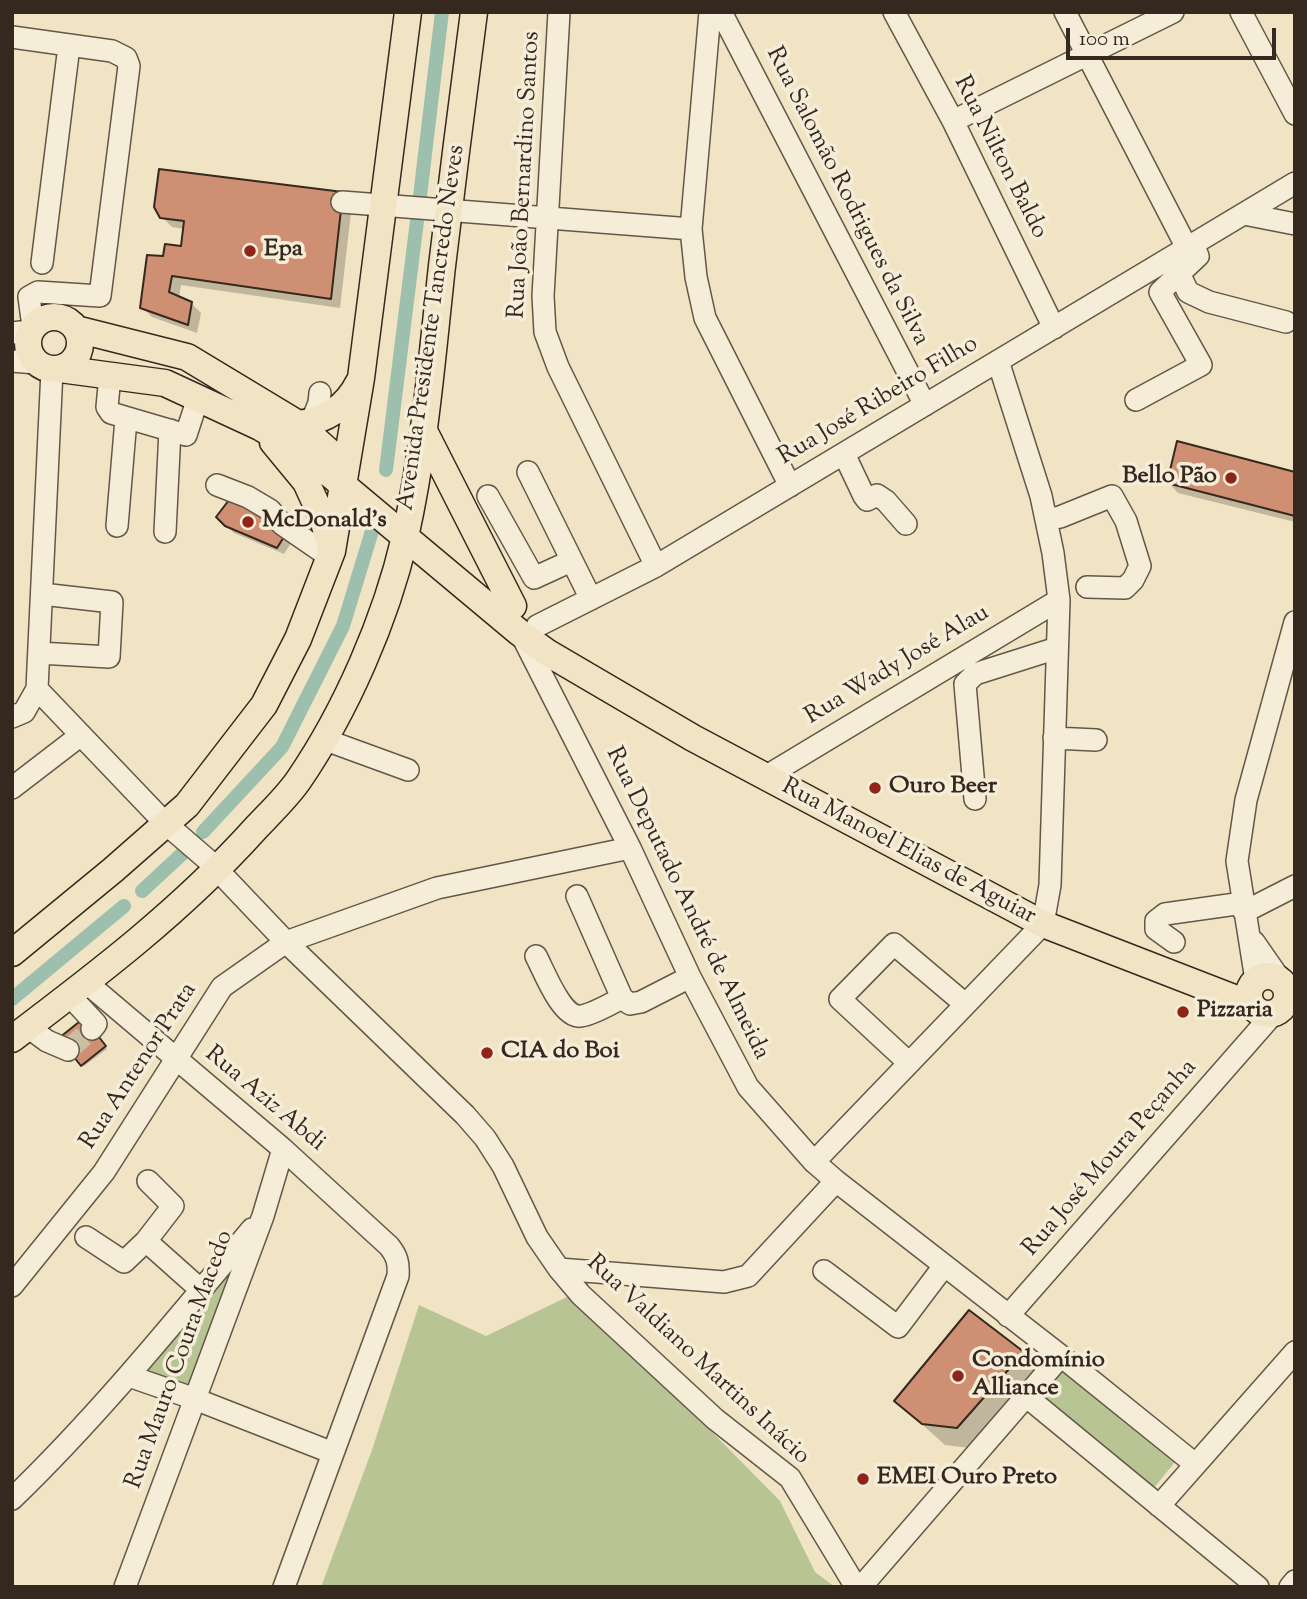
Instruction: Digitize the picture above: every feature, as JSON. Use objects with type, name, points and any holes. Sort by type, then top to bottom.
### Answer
[{"type":"main road","points":[[12,953],[113,870],[172,830],[187,805],[264,705],[298,639],[331,554],[392,205],[408,12]]},
{"type":"main road","name":"Avenida Presidente Tancredo Neves","points":[[20,1033],[160,924],[210,864],[297,783],[338,713],[369,645],[397,564],[424,431],[444,211],[474,12]]},
{"type":"main road","points":[[40,366],[68,366],[78,354],[80,345],[76,330],[71,323],[55,317],[39,321],[25,330],[27,348],[40,366],[164,383],[260,427],[344,477]]},
{"type":"main road","points":[[76,330],[187,357],[304,424],[344,477]]},
{"type":"main road","points":[[164,383],[166,373],[171,367],[187,357]]},
{"type":"main road","points":[[304,424],[336,411],[355,390],[361,378]]},
{"type":"main road","points":[[260,427],[306,482],[323,519],[331,554]]},
{"type":"main road","points":[[424,431],[513,606]]},
{"type":"main road","name":"Rua Manoel Elias de Aguiar","points":[[344,477],[406,528],[513,606],[528,630],[548,653],[625,699],[765,777],[1043,924],[1202,985],[1272,1000]]},
{"type":"main road","name":"Rua Manoel Elias de Aguiar","points":[[406,528],[438,564],[528,630]]},
{"type":"main road","points":[[397,564],[412,556],[438,564]]},
{"type":"street","name":"Rua João Bernardino Santos","points":[[559,12],[543,296],[545,332],[558,367],[656,566]]},
{"type":"street","points":[[710,12],[691,229],[695,277],[705,318],[790,486]]},
{"type":"street","name":"Rua Salomão Rodrigues da Silva","points":[[721,12],[925,405]]},
{"type":"street","name":"Rua Nilton Baldo","points":[[894,12],[953,121],[1054,328]]},
{"type":"street","points":[[1065,12],[1190,246],[1198,256],[1160,292],[1201,365],[1136,400]]},
{"type":"street","points":[[953,121],[1173,12]]},
{"type":"street","points":[[1241,12],[1295,114]]},
{"type":"street","points":[[12,37],[120,53],[129,66],[100,296],[32,293],[29,297],[25,330]]},
{"type":"street","points":[[42,263],[69,46]]},
{"type":"street","name":"Rua José Ribeiro Filho","points":[[528,630],[656,566],[1295,183]]},
{"type":"street","points":[[344,202],[691,229]]},
{"type":"street","points":[[1244,214],[1295,224]]},
{"type":"street","points":[[1180,275],[1188,292],[1209,302],[1286,322]]},
{"type":"street","points":[[814,1161],[1043,924],[1050,886],[1059,600],[1054,553],[1041,496],[998,361]]},
{"type":"street","points":[[12,718],[24,712],[37,689],[42,594],[40,366]]},
{"type":"street","points":[[110,376],[107,407],[111,413],[186,435],[198,398]]},
{"type":"street","points":[[304,424],[319,403],[320,393]]},
{"type":"street","points":[[117,526],[126,419]]},
{"type":"street","points":[[165,532],[170,430]]},
{"type":"street","points":[[844,454],[867,500],[877,495],[886,501],[906,524]]},
{"type":"street","points":[[528,472],[591,599]]},
{"type":"street","points":[[217,485],[248,497],[270,510],[282,524],[331,554]]},
{"type":"street","points":[[488,496],[534,578],[571,561]]},
{"type":"street","points":[[1046,520],[1112,496],[1126,521],[1140,566],[1133,580],[1125,588],[1087,587]]},
{"type":"street","points":[[39,653],[109,657],[113,602],[42,594]]},
{"type":"street","name":"Rua Wady José Alau","points":[[765,777],[1059,600]]},
{"type":"street","points":[[1272,1000],[1250,938],[1237,861],[1246,800],[1295,622]]},
{"type":"street","name":"Rua Deputado André de Almeida","points":[[528,630],[690,977],[748,1087],[814,1161],[836,1181],[1195,1464]]},
{"type":"street","points":[[975,799],[965,684],[975,674],[1057,648]]},
{"type":"street","name":"Rua Valdiano Martins Inácio","points":[[37,689],[172,830],[210,864],[286,942],[465,1115],[485,1138],[503,1166],[537,1237],[559,1269],[582,1295],[715,1419],[790,1478],[856,1587]]},
{"type":"street","points":[[12,788],[81,735]]},
{"type":"street","points":[[1055,738],[1096,740]]},
{"type":"street","points":[[323,739],[408,770]]},
{"type":"street","name":"Rua Antenor Prata","points":[[12,1286],[104,1172],[222,987],[286,942],[437,888],[630,848]]},
{"type":"street","points":[[1174,943],[1156,929],[1156,920],[1165,914],[1244,908],[1295,886]]},
{"type":"street","points":[[577,896],[622,998],[630,1004],[641,1002],[690,977]]},
{"type":"street","points":[[909,1063],[840,999],[849,989],[894,944],[965,1004]]},
{"type":"street","points":[[536,956],[562,1006],[569,1013],[578,1017],[586,1015],[622,998]]},
{"type":"street","points":[[79,989],[96,1024],[92,1029]]},
{"type":"street","name":"Rua Aziz Abdi","points":[[79,989],[176,1060],[283,1149],[389,1246],[399,1264],[398,1276],[333,1453]]},
{"type":"street","name":"Rua José Moura Peçanha","points":[[1008,1316],[1253,1037],[1272,1000]]},
{"type":"street","points":[[20,1033],[68,1049]]},
{"type":"street","name":"Rua Mauro Coura Macedo","points":[[125,1587],[263,1216],[283,1149]]},
{"type":"street","points":[[86,1237],[124,1262],[146,1241],[173,1206],[148,1181]]},
{"type":"street","points":[[559,1269],[724,1282],[748,1276],[836,1181]]},
{"type":"street","points":[[12,1499],[50,1463],[129,1376],[263,1216]]},
{"type":"street","points":[[146,1241],[201,1290]]},
{"type":"street","points":[[824,1271],[898,1327],[944,1265]]},
{"type":"street","points":[[1159,1506],[1295,1352]]},
{"type":"street","points":[[862,1587],[1061,1356]]},
{"type":"street","points":[[129,1376],[333,1453],[284,1587]]},
{"type":"street","points":[[1027,1397],[1258,1587]]},
{"type":"street","points":[[1290,1587],[1295,1581]]},
{"type":"green space","points":[[263,1216],[195,1399],[129,1376]]},
{"type":"green space","points":[[569,1296],[780,1501],[815,1572],[835,1587],[321,1587],[372,1450],[419,1305],[486,1336]]},
{"type":"green space","points":[[1058,1366],[1175,1462],[1153,1489],[1036,1393]]},
{"type":"building","name":"Epa","points":[[159,169],[343,192],[331,299],[172,276],[169,292],[192,302],[188,325],[140,308],[147,255],[163,256],[165,244],[181,246],[184,221],[160,218],[154,207]]},
{"type":"building","name":"Bello Pão","points":[[1177,441],[1295,472],[1295,516],[1167,483]]},
{"type":"building","name":"McDonald's","points":[[229,500],[276,519],[287,532],[277,548],[225,526],[216,517]]},
{"type":"building","points":[[84,1018],[106,1046],[81,1066],[59,1038]]},
{"type":"building","name":"Condomínio Alliance","points":[[969,1310],[1024,1352],[957,1428],[922,1424],[894,1401]]},
{"type":"waterway","points":[[420,196],[442,12]]},
{"type":"waterway","points":[[386,470],[417,221]]},
{"type":"waterway","points":[[203,832],[282,747],[343,626],[372,531]]},
{"type":"waterway","points":[[142,891],[183,853]]},
{"type":"waterway","points":[[12,999],[124,906]]},
{"type":"tunnel","points":[[68,1050],[92,1029]]},
{"type":"place","name":"Epa","points":[[250,251]]},
{"type":"place","name":"Bello Pão","points":[[1231,478]]},
{"type":"place","name":"McDonald's","points":[[248,522]]},
{"type":"place","name":"Ouro Beer","points":[[875,788]]},
{"type":"place","name":"Pizzaria","points":[[1183,1012]]},
{"type":"place","name":"CIA do Boi","points":[[487,1053]]},
{"type":"place","name":"Condomínio Alliance","points":[[958,1376]]},
{"type":"place","name":"EMEI Ouro Preto","points":[[863,1479]]}]
